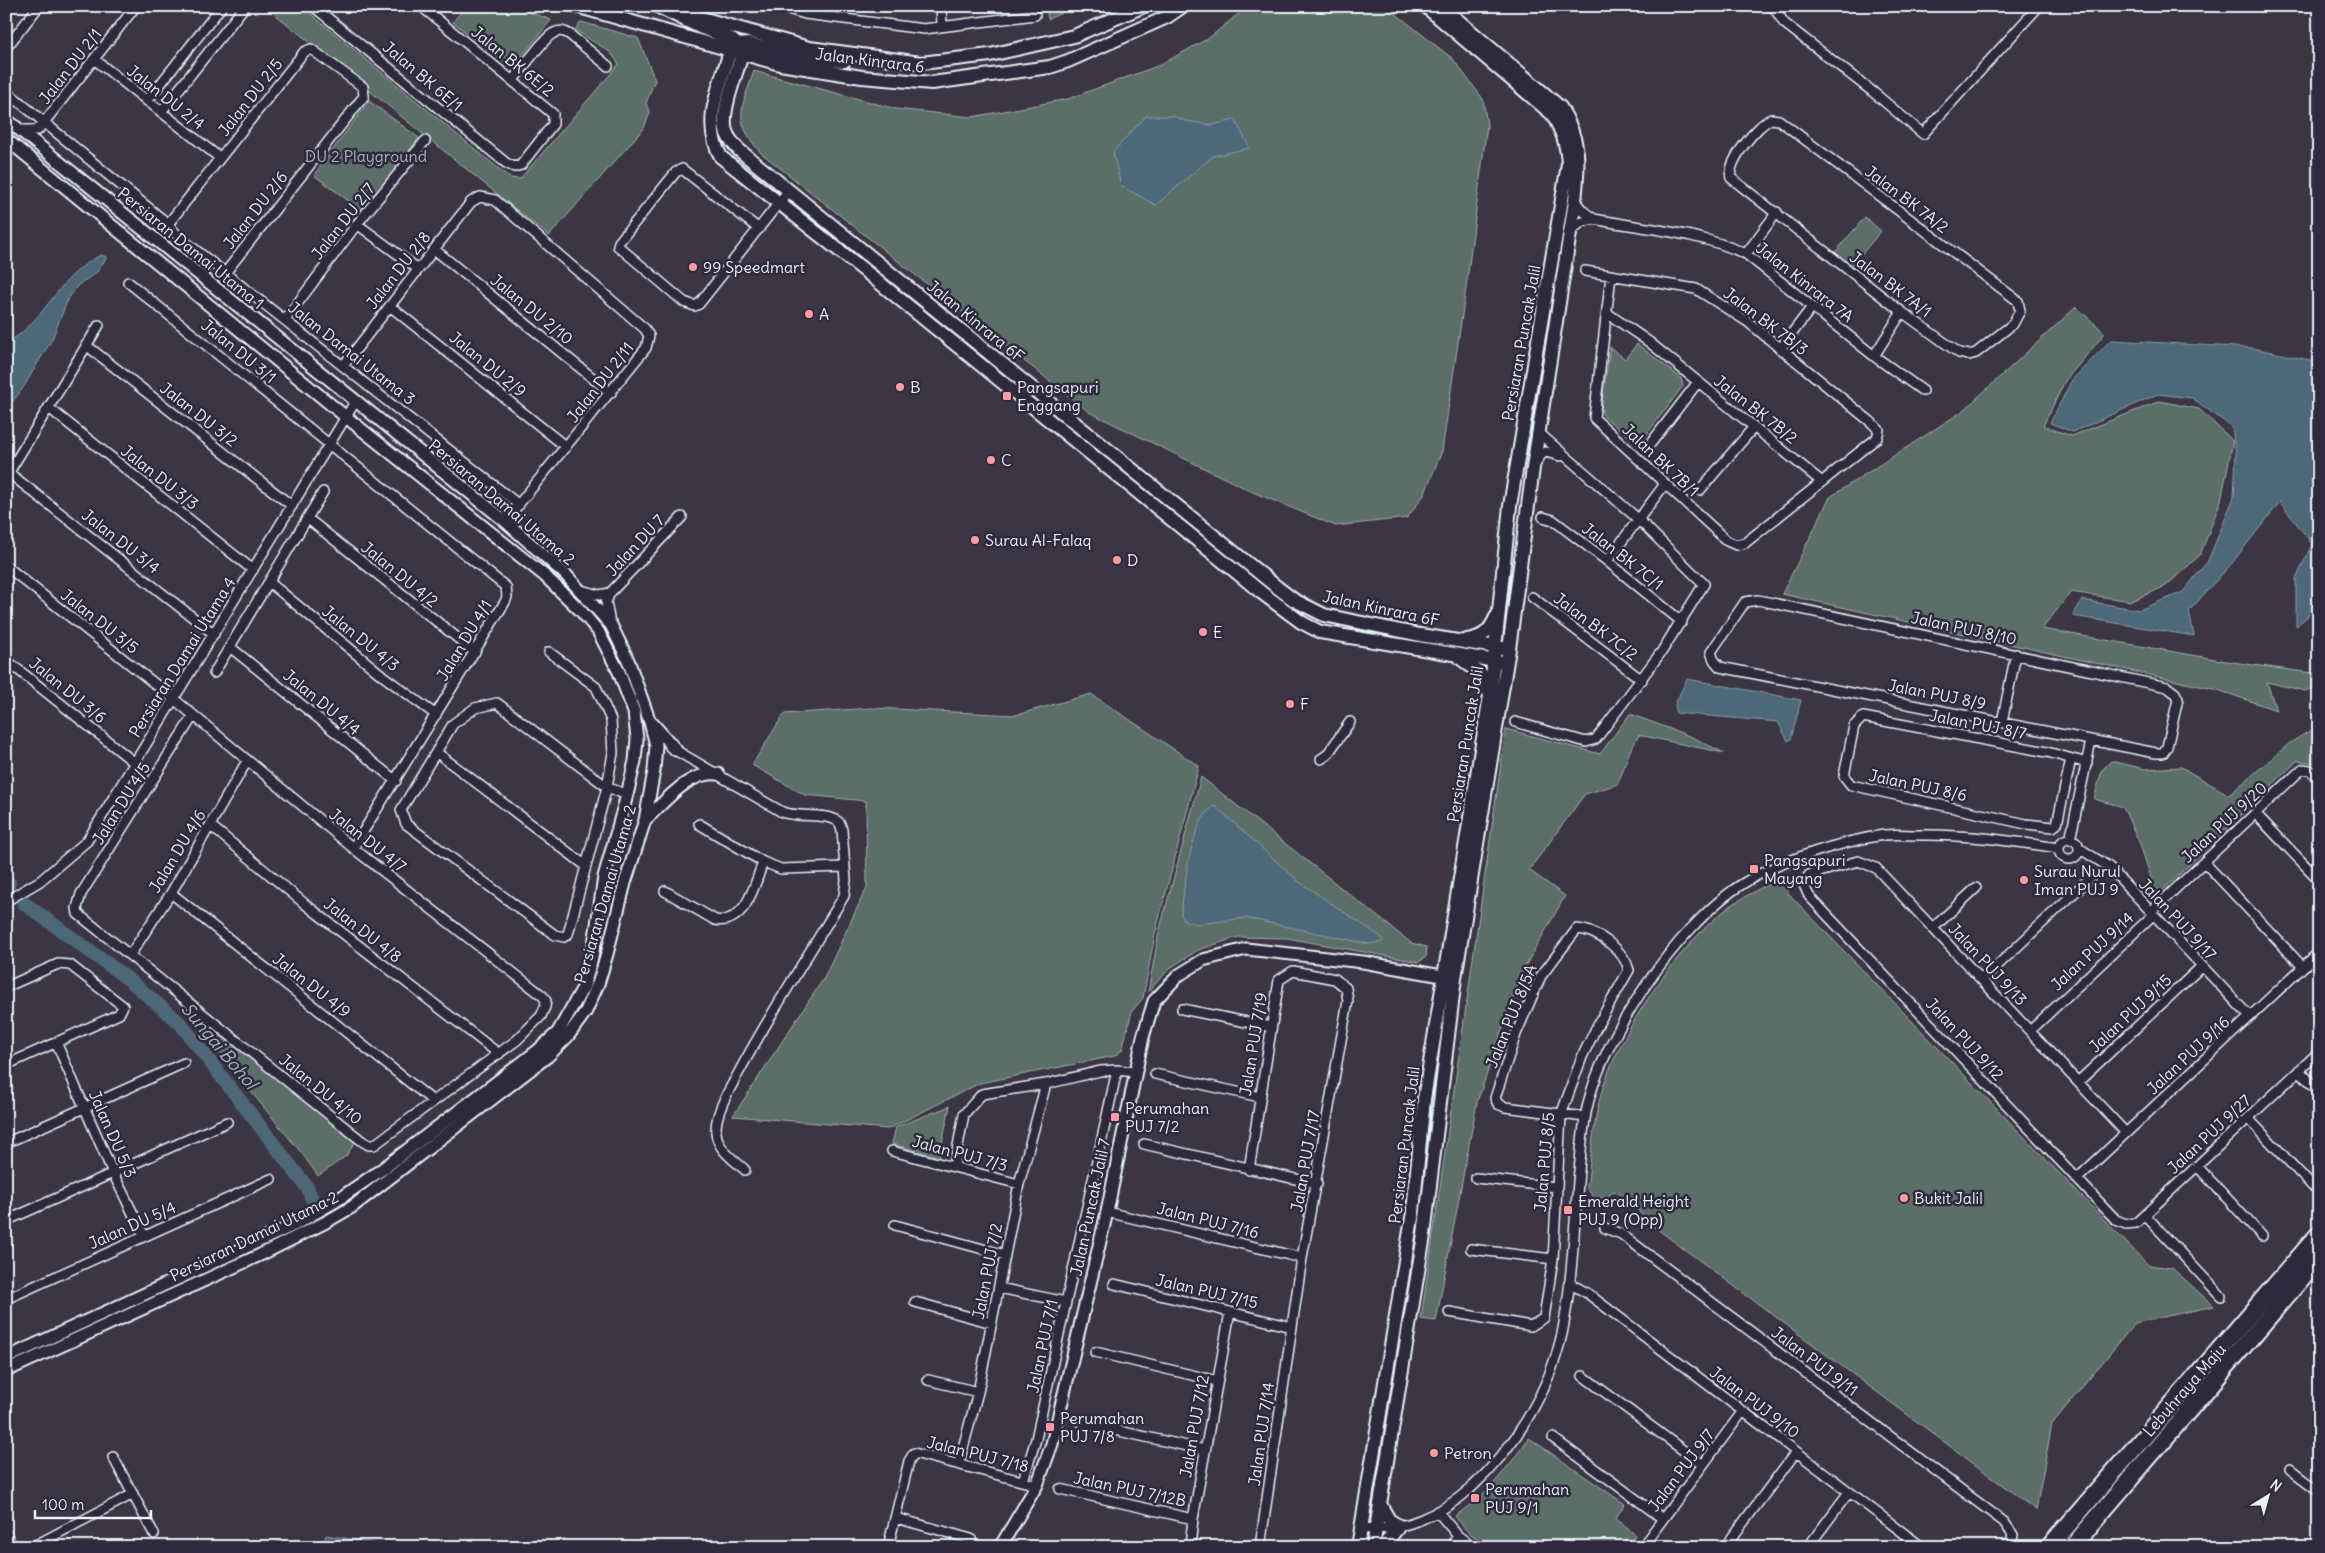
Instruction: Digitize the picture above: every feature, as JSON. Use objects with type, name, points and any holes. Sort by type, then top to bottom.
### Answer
[{"type":"highway","name":"Lebuhraya Maju","points":[[2049,1547],[2319,1234]]},
{"type":"highway","name":"Lebuhraya Maju","points":[[2072,1547],[2319,1258]]},
{"type":"main road","name":"Jalan Kinrara 6","points":[[576,6],[712,45],[737,50],[766,61],[862,77],[932,83],[1068,62],[1167,17],[1183,6]]},
{"type":"main road","points":[[609,6],[649,26]]},
{"type":"main road","name":"Jalan Kinrara 6","points":[[658,6],[808,48],[921,64],[990,56],[1074,36],[1144,6]]},
{"type":"main road","points":[[658,6],[702,28],[731,39],[737,50],[749,44],[788,54],[826,60],[848,60],[858,56]]},
{"type":"main road","name":"Persiaran Puncak Jalil","points":[[1373,1547],[1424,1235],[1449,977],[1490,695],[1510,506],[1568,164],[1568,146],[1563,132],[1552,114],[1425,6]]},
{"type":"main road","name":"Persiaran Puncak Jalil","points":[[1358,1547],[1413,1212],[1424,1099],[1449,977],[1507,663],[1533,468],[1575,201],[1579,163],[1577,143],[1571,125],[1560,107],[1441,6]]},
{"type":"main road","points":[[712,45],[718,51],[729,77],[751,63],[766,61]]},
{"type":"main road","name":"Jalan Kinrara 6F","points":[[737,50],[729,77],[711,117],[714,144],[721,157],[937,329],[1262,594],[1301,622],[1320,632],[1507,663]]},
{"type":"main road","name":"Jalan Kinrara 6F","points":[[729,77],[726,132],[730,141],[739,150],[1294,600],[1324,616],[1509,649]]},
{"type":"main road","points":[[937,329],[946,317]]},
{"type":"main road","points":[[1521,444],[1526,437],[1539,433]]},
{"type":"main road","points":[[1203,546],[1212,534]]},
{"type":"main road","points":[[1460,641],[1483,635],[1490,629],[1498,614]]},
{"type":"main road","points":[[1455,655],[1481,674],[1490,695]]},
{"type":"main road","points":[[1380,1504],[1390,1520],[1399,1526],[1383,1547]]},
{"type":"street","points":[[6,48],[39,6]]},
{"type":"street","name":"Jalan DU 2/1","points":[[20,130],[38,130],[136,6]]},
{"type":"street","points":[[147,101],[222,6]]},
{"type":"street","points":[[161,112],[245,6]]},
{"type":"street","name":"Jalan BK 6E/1","points":[[313,6],[435,106],[514,167]]},
{"type":"street","name":"Jalan BK 6E/2","points":[[422,6],[551,111],[555,117],[553,124],[526,159],[521,165],[514,167]]},
{"type":"street","points":[[778,6],[805,14],[924,29],[1035,15]]},
{"type":"street","points":[[940,6],[942,26]]},
{"type":"street","points":[[1773,6],[1784,24],[1923,134],[2038,6]]},
{"type":"street","points":[[513,80],[549,36],[564,31],[608,66]]},
{"type":"street","name":"Jalan DU 2/5","points":[[168,224],[304,52],[312,49],[363,88],[364,96]]},
{"type":"street","name":"Jalan DU 2/4","points":[[94,60],[220,158]]},
{"type":"street","name":"Jalan Damai Utama 3","points":[[6,91],[168,224],[178,236],[519,505]]},
{"type":"street","name":"Jalan DU 2/6","points":[[225,273],[364,96]]},
{"type":"street","name":"Persiaran Damai Utama 1","points":[[6,119],[355,402]]},
{"type":"street","name":"Jalan BK 7A/2","points":[[1736,182],[1731,178],[1730,168],[1741,150],[1765,121],[1771,119],[1779,120],[2018,301]]},
{"type":"street","name":"Jalan DU 2/1","points":[[44,123],[41,137],[45,150]]},
{"type":"street","name":"Persiaran Damai Utama 1","points":[[6,139],[346,417]]},
{"type":"street","name":"Jalan DU 2/7","points":[[285,320],[358,224],[425,141]]},
{"type":"street","points":[[760,229],[682,168],[676,172],[619,242],[618,246],[684,302],[695,306],[760,229],[789,190]]},
{"type":"street","name":"Jalan BK 7A/1","points":[[1736,182],[1777,212],[1902,312],[1955,350],[1969,355],[1989,344],[2013,324],[2020,311],[2018,301]]},
{"type":"street","name":"Jalan DU 2/8","points":[[343,366],[470,202],[480,197]]},
{"type":"street","name":"Jalan DU 2/11","points":[[480,197],[495,200],[645,329],[649,336],[646,348],[611,393],[505,521]]},
{"type":"street","points":[[1575,201],[1583,212],[1594,219]]},
{"type":"street","points":[[1746,254],[1777,212]]},
{"type":"street","points":[[1570,231],[1582,222],[1594,219]]},
{"type":"street","name":"Jalan Kinrara 7A","points":[[1594,219],[1705,238],[1746,254],[1874,356],[1923,391]]},
{"type":"street","points":[[358,224],[418,268]]},
{"type":"street","name":"Jalan DU 2/10","points":[[434,249],[611,393]]},
{"type":"street","name":"Jalan BK 7B/3","points":[[1585,271],[1696,289],[1748,322],[1872,422],[1879,430],[1877,438],[1822,482]]},
{"type":"street","name":"Jalan BK 7B/1","points":[[1611,276],[1594,418],[1727,541],[1736,545],[1745,542],[1822,482]]},
{"type":"street","name":"Jalan DU 3/1","points":[[128,282],[330,444]]},
{"type":"street","name":"Jalan DU 2/9","points":[[390,306],[566,447]]},
{"type":"street","points":[[1780,349],[1812,307]]},
{"type":"street","points":[[1874,356],[1902,312]]},
{"type":"street","name":"Jalan BK 7B/2","points":[[1607,313],[1650,342],[1822,482]]},
{"type":"street","points":[[8,475],[99,325]]},
{"type":"street","name":"Jalan DU 3/2","points":[[86,345],[292,506]]},
{"type":"street","points":[[1651,443],[1698,382]]},
{"type":"street","name":"Persiaran Damai Utama 4","points":[[6,901],[40,881],[87,841],[355,402]]},
{"type":"street","name":"Persiaran Damai Utama 2","points":[[6,1371],[260,1255],[326,1222],[366,1197],[548,1056],[568,1036],[586,1011],[593,997],[645,820],[654,771],[655,740],[628,660],[611,625],[581,590],[505,521],[355,402]]},
{"type":"street","name":"Jalan DU 3/3","points":[[49,408],[253,570]]},
{"type":"street","name":"Persiaran Damai Utama 2","points":[[6,1358],[294,1225],[336,1201],[409,1149],[536,1052],[558,1032],[584,986],[592,958],[604,877],[628,790],[637,737],[634,712],[619,672],[598,631],[581,611],[545,576],[346,417]]},
{"type":"street","points":[[1700,490],[1754,427]]},
{"type":"street","points":[[1515,722],[1586,742],[1599,737],[1642,680],[1704,586],[1703,581],[1638,519],[1577,468],[1539,433]]},
{"type":"street","name":"Jalan DU 4/1","points":[[330,444],[506,587],[507,597],[396,781],[353,848]]},
{"type":"street","points":[[1092,456],[1101,445]]},
{"type":"street","points":[[1533,468],[1542,454],[1546,452],[1553,453],[1577,468]]},
{"type":"street","name":"Jalan DU 3/4","points":[[8,475],[214,634]]},
{"type":"street","points":[[1607,561],[1665,484]]},
{"type":"street","points":[[214,673],[324,492]]},
{"type":"street","name":"Jalan DU 7","points":[[611,625],[606,602],[610,593],[682,517]]},
{"type":"street","name":"Jalan BK 7C/1","points":[[1543,517],[1552,520],[1607,561],[1682,622]]},
{"type":"street","name":"Jalan DU 4/2","points":[[307,518],[475,652]]},
{"type":"street","name":"Jalan DU 3/5","points":[[6,566],[174,699]]},
{"type":"street","name":"Jalan DU 4/3","points":[[268,582],[383,676],[436,715]]},
{"type":"street","name":"Jalan DU 7","points":[[581,590],[598,595],[610,593]]},
{"type":"street","name":"Jalan BK 7C/2","points":[[1532,597],[1642,680]]},
{"type":"street","name":"Jalan PUJ 8/10","points":[[1745,602],[1758,600],[2167,686],[2175,692]]},
{"type":"street","name":"Jalan PUJ 8/9","points":[[1745,602],[1711,652],[1714,660],[1720,667],[2091,741],[2163,753],[2167,747],[2178,699],[2175,692]]},
{"type":"street","name":"Jalan DU 4/4","points":[[230,647],[396,781]]},
{"type":"street","points":[[549,652],[596,687],[611,720],[613,752],[607,787],[570,931],[564,937],[559,937],[406,824],[402,816],[402,810],[453,724],[475,708],[497,703],[607,787],[628,790]]},
{"type":"street","points":[[2002,722],[2016,654]]},
{"type":"street","name":"Jalan DU 3/6","points":[[6,660],[135,763]]},
{"type":"street","name":"Jalan DU 4/7","points":[[174,699],[353,848],[539,991],[546,1001]]},
{"type":"street","name":"Jalan DU 4/5","points":[[77,908],[82,894],[193,716]]},
{"type":"street","name":"Jalan PUJ 8/7","points":[[1863,717],[2088,762]]},
{"type":"street","name":"Jalan PUJ 8/6","points":[[1863,717],[1854,726],[1848,752],[1844,776],[1851,785],[2026,824],[2053,827],[2058,824],[2071,759]]},
{"type":"street","points":[[650,722],[676,750]]},
{"type":"street","points":[[1321,759],[1327,755],[1350,722]]},
{"type":"street","points":[[637,737],[655,740],[676,750],[782,812],[799,816],[828,818],[838,821],[842,830],[846,887],[844,896],[751,1049],[720,1111],[716,1130],[718,1141],[723,1150],[745,1170]]},
{"type":"street","points":[[2070,840],[2091,741]]},
{"type":"street","points":[[436,752],[586,866]]},
{"type":"street","name":"Jalan DU 4/6","points":[[130,955],[211,826],[247,761]]},
{"type":"street","name":"Jalan PUJ 9/20","points":[[2152,913],[2302,769],[2310,770],[2319,780]]},
{"type":"street","points":[[645,820],[690,780],[699,775],[718,774]]},
{"type":"street","points":[[2256,813],[2319,880]]},
{"type":"street","points":[[700,824],[763,862],[781,869],[845,867]]},
{"type":"street","name":"Jalan DU 4/8","points":[[211,826],[305,904],[499,1054]]},
{"type":"street","points":[[1361,1528],[1376,1530],[1399,1526],[1437,1512],[1464,1494],[1492,1469],[1529,1417],[1548,1377],[1561,1336],[1569,1283],[1585,1117],[1597,1078],[1614,1041],[1642,991],[1664,960],[1715,906],[1742,883],[1799,858],[1885,835],[1940,835],[2060,848]]},
{"type":"street","points":[[2070,840],[2076,843],[2079,848],[2078,854],[2070,859],[2062,856],[2060,848],[2065,841],[2070,840]]},
{"type":"street","name":"Jalan PUJ 9/17","points":[[2079,848],[2108,867],[2250,1017]]},
{"type":"street","name":"Jalan PUJ 9/13","points":[[1809,875],[1858,861],[1870,864],[1933,928],[2126,1133]]},
{"type":"street","points":[[665,891],[711,918],[722,921],[738,914],[750,898],[763,862]]},
{"type":"street","points":[[2204,862],[2303,967]]},
{"type":"street","name":"Jalan PUJ 9/12","points":[[1809,875],[1804,885],[1809,896],[2116,1220]]},
{"type":"street","points":[[1982,980],[2090,878]]},
{"type":"street","points":[[1933,928],[1976,888]]},
{"type":"street","name":"Jalan DU 4/9","points":[[170,893],[434,1101]]},
{"type":"street","name":"Jalan DU 4/10","points":[[77,908],[82,919],[130,955],[365,1144],[378,1142],[499,1054],[535,1024],[546,1007],[546,1001]]},
{"type":"street","name":"Jalan PUJ 9/14","points":[[2030,1031],[2152,913]]},
{"type":"street","name":"Jalan PUJ 8/5A","points":[[1561,1115],[1502,1106],[1495,1098],[1516,1034],[1543,972],[1577,928],[1592,931],[1607,942]]},
{"type":"street","name":"Jalan PUJ 8/5","points":[[1449,1312],[1531,1326],[1544,1318],[1553,1259],[1561,1115],[1582,1057],[1596,1026],[1629,970],[1625,960],[1607,942]]},
{"type":"street","name":"Jalan Puncak Jalil 7","points":[[1000,1547],[1037,1485],[1052,1444],[1107,1212],[1143,1036],[1154,1001],[1179,975],[1203,960],[1246,949],[1363,962],[1449,977]]},
{"type":"street","name":"Jalan PUJ 9/16","points":[[2077,1180],[2319,952]]},
{"type":"street","points":[[6,987],[63,963],[70,965],[122,1004],[123,1010],[119,1014],[6,1066]]},
{"type":"street","name":"Jalan PUJ 9/15","points":[[2078,1082],[2202,966]]},
{"type":"street","name":"Jalan PUJ 7/19","points":[[1250,1170],[1279,980],[1293,971],[1335,978],[1346,988],[1348,1001]]},
{"type":"street","name":"Jalan PUJ 7/17","points":[[1292,1326],[1302,1258],[1317,1184],[1348,1001]]},
{"type":"street","points":[[1182,1009],[1271,1027]]},
{"type":"street","name":"Jalan DU 5/3","points":[[56,1042],[88,1106],[113,1173],[144,1236]]},
{"type":"street","name":"Jalan PUJ 9/27","points":[[2116,1220],[2126,1224],[2136,1224],[2319,1052]]},
{"type":"street","points":[[6,1143],[184,1063]]},
{"type":"street","name":"Jalan PUJ 7/1","points":[[1023,1481],[1036,1439],[1117,1070]]},
{"type":"street","points":[[2299,1070],[2319,1091]]},
{"type":"street","points":[[954,1167],[964,1114],[982,1094],[1046,1084],[1100,1071],[1135,1072]]},
{"type":"street","points":[[1155,1074],[1260,1097]]},
{"type":"street","name":"Jalan PUJ 7/2","points":[[959,1463],[978,1392],[1019,1184],[1046,1084]]},
{"type":"street","points":[[1561,1115],[1585,1117]]},
{"type":"street","points":[[2248,1118],[2312,1186]]},
{"type":"street","points":[[8,1220],[227,1122]]},
{"type":"street","points":[[1144,1144],[1317,1184]]},
{"type":"street","name":"Jalan PUJ 7/3","points":[[892,1151],[1019,1184]]},
{"type":"street","points":[[2197,1166],[2262,1236]]},
{"type":"street","points":[[1476,1178],[1556,1187]]},
{"type":"street","name":"Jalan DU 5/4","points":[[6,1299],[271,1179]]},
{"type":"street","name":"Jalan PUJ 7/16","points":[[1107,1212],[1302,1258]]},
{"type":"street","points":[[2145,1215],[2221,1296]]},
{"type":"street","points":[[895,1225],[1005,1255]]},
{"type":"street","name":"Jalan PUJ 9/11","points":[[1605,1228],[1621,1234],[2004,1522],[2013,1534],[2012,1540],[2007,1547]]},
{"type":"street","points":[[1471,1249],[1553,1259]]},
{"type":"street","name":"Jalan PUJ 9/10","points":[[1569,1283],[1587,1293],[1922,1547]]},
{"type":"street","name":"Jalan PUJ 7/15","points":[[1114,1284],[1292,1326]]},
{"type":"street","points":[[999,1288],[1066,1302]]},
{"type":"street","points":[[914,1302],[992,1323]]},
{"type":"street","name":"Jalan PUJ 7/12","points":[[1190,1547],[1193,1519],[1230,1312]]},
{"type":"street","name":"Jalan PUJ 7/14","points":[[1260,1547],[1292,1326]]},
{"type":"street","points":[[1094,1352],[1217,1382]]},
{"type":"street","points":[[1583,1376],[1703,1465]]},
{"type":"street","points":[[928,1380],[978,1392]]},
{"type":"street","name":"Jalan PUJ 9/7","points":[[1642,1547],[1743,1411]]},
{"type":"street","points":[[1082,1423],[1206,1450]]},
{"type":"street","points":[[1553,1438],[1663,1519]]},
{"type":"street","points":[[1725,1547],[1796,1452]]},
{"type":"street","name":"Jalan PUJ 7/18","points":[[896,1518],[911,1455],[914,1453],[959,1463],[1037,1485]]},
{"type":"street","points":[[113,1457],[154,1534]]},
{"type":"street","points":[[2290,1469],[2319,1491]]},
{"type":"street","name":"Jalan PUJ 7/12B","points":[[1060,1490],[1193,1519]]},
{"type":"street","points":[[1809,1546],[1849,1492]]},
{"type":"street","points":[[32,1547],[133,1494]]},
{"type":"street","points":[[1437,1512],[1458,1536],[1473,1547]]},
{"type":"street","points":[[888,1547],[896,1518],[971,1539]]},
{"type":"street","points":[[6,1534],[14,1547]]},
{"type":"street","points":[[1450,1547],[1458,1536]]},
{"type":"street","points":[[279,1547],[291,1547]]},
{"type":"green space","points":[[265,6],[301,6],[510,178],[520,179],[619,64],[610,52],[575,30],[581,22],[638,38],[655,80],[646,103],[650,113],[644,128],[549,236]]},
{"type":"green space","points":[[463,6],[514,6],[551,20],[516,64],[508,66],[453,22],[464,8]]},
{"type":"green space","points":[[1046,6],[1077,6],[1048,19]]},
{"type":"green space","points":[[1248,6],[1386,6],[1453,59],[1483,99],[1487,125],[1442,451],[1424,495],[1407,518],[1336,526],[1255,493],[1089,412],[761,153],[746,131],[743,122],[743,105],[754,71],[896,109],[972,117],[1068,99],[1160,65],[1209,38]]},
{"type":"green space","name":"DU 2 Playground","points":[[369,101],[419,138],[363,212],[314,175]]},
{"type":"green space","points":[[1865,217],[1881,231],[1849,269],[1833,255]]},
{"type":"green space","points":[[2076,307],[2105,333],[2065,381],[2043,426],[2072,436],[2160,401],[2199,409],[2233,441],[2221,500],[2200,555],[2166,586],[2131,601],[2071,592],[2042,629],[2232,662],[2319,674],[2318,686],[2305,691],[2267,682],[2276,710],[2218,690],[1782,594],[1830,497],[1963,411]]},
{"type":"green space","points":[[1637,344],[1681,378],[1683,386],[1639,444],[1604,417],[1601,409],[1610,347],[1625,359]]},
{"type":"green space","points":[[1091,694],[1199,766],[1155,934],[1143,998],[1132,1011],[1122,1050],[1115,1056],[980,1083],[888,1129],[733,1116],[824,978],[867,887],[866,801],[805,795],[752,765],[784,714],[872,708],[1016,715]]},
{"type":"green space","points":[[1630,714],[1692,737],[1724,753],[1639,735],[1629,753],[1618,784],[1585,794],[1529,870],[1565,896],[1523,970],[1477,1102],[1436,1321],[1421,1319],[1506,729],[1600,754]]},
{"type":"green space","points":[[2319,725],[2319,763],[2297,761],[2157,896],[2140,844],[2123,807],[2094,799],[2102,770],[2111,761],[2145,769],[2181,767],[2229,795],[2290,743]]},
{"type":"green space","points":[[1201,777],[1411,943],[1427,947],[1426,957],[1419,962],[1287,938],[1238,937],[1198,950],[1170,968],[1148,992],[1159,932]]},
{"type":"green space","points":[[1785,876],[1788,893],[2148,1265],[2172,1268],[2214,1306],[2135,1323],[2052,1424],[2036,1510],[1645,1220],[1631,1200],[1614,1191],[1606,1198],[1594,1198],[1587,1188],[1594,1129],[1601,1094],[1609,1070],[1621,1045],[1652,992],[1690,944],[1710,923],[1729,907],[1756,890]]},
{"type":"green space","points":[[208,1023],[355,1142],[346,1156],[318,1176],[304,1156],[201,1031]]},
{"type":"green space","points":[[950,1106],[939,1157],[892,1144],[896,1127]]},
{"type":"green space","points":[[1529,1438],[1625,1504],[1615,1519],[1636,1535],[1629,1547],[1487,1547],[1466,1530],[1455,1516],[1478,1498],[1496,1480]]},
{"type":"water","points":[[1146,116],[1174,116],[1185,121],[1212,125],[1235,120],[1250,148],[1213,156],[1156,205],[1121,186],[1113,152]]},
{"type":"water","points":[[101,255],[107,257],[97,272],[78,285],[68,299],[52,339],[23,388],[6,410],[7,341],[13,339],[27,327],[73,275],[84,265]]},
{"type":"water","points":[[2111,340],[2252,348],[2319,362],[2319,590],[2308,616],[2296,626],[2296,579],[2312,544],[2280,502],[2232,563],[2189,611],[2194,636],[2073,616],[2082,600],[2139,610],[2183,592],[2208,561],[2234,497],[2236,454],[2232,427],[2192,398],[2158,394],[2073,432],[2050,423],[2072,380]]},
{"type":"water","points":[[1687,679],[1801,700],[1791,739],[1788,741],[1778,722],[1676,713],[1675,704]]},
{"type":"water","points":[[1215,806],[1298,881],[1381,937],[1383,942],[1369,944],[1246,918],[1198,924],[1185,921],[1181,915],[1194,839],[1206,813]]},
{"type":"water","points":[[326,1535],[397,1547],[323,1547]]},
{"type":"waterway","name":"Sungai Bohol","points":[[6,879],[9,883]]},
{"type":"waterway","name":"Sungai Bohol","points":[[24,903],[128,979],[180,1023],[307,1187],[312,1199]]},
{"type":"place","name":"99 Speedmart","points":[[693,267]]},
{"type":"place","name":"A","points":[[809,314]]},
{"type":"place","name":"B","points":[[900,387]]},
{"type":"place","name":"Pangsapuri Enggang","points":[[1007,396]]},
{"type":"place","name":"C","points":[[991,460]]},
{"type":"place","name":"Surau Al-Falaq","points":[[975,540]]},
{"type":"place","name":"D","points":[[1117,560]]},
{"type":"place","name":"E","points":[[1203,632]]},
{"type":"place","name":"F","points":[[1290,704]]},
{"type":"place","name":"Pangsapuri Mayang","points":[[1754,869]]},
{"type":"place","name":"Surau Nurul Iman PUJ 9","points":[[2024,880]]},
{"type":"place","name":"Perumahan PUJ 7/2","points":[[1115,1117]]},
{"type":"place","name":"Bukit Jalil","points":[[1904,1198]]},
{"type":"place","name":"Emerald Height PUJ 9 (Opp)","points":[[1568,1210]]},
{"type":"place","name":"Perumahan PUJ 7/8","points":[[1050,1427]]},
{"type":"place","name":"Petron","points":[[1434,1453]]},
{"type":"place","name":"Perumahan PUJ 9/1","points":[[1475,1498]]}]
